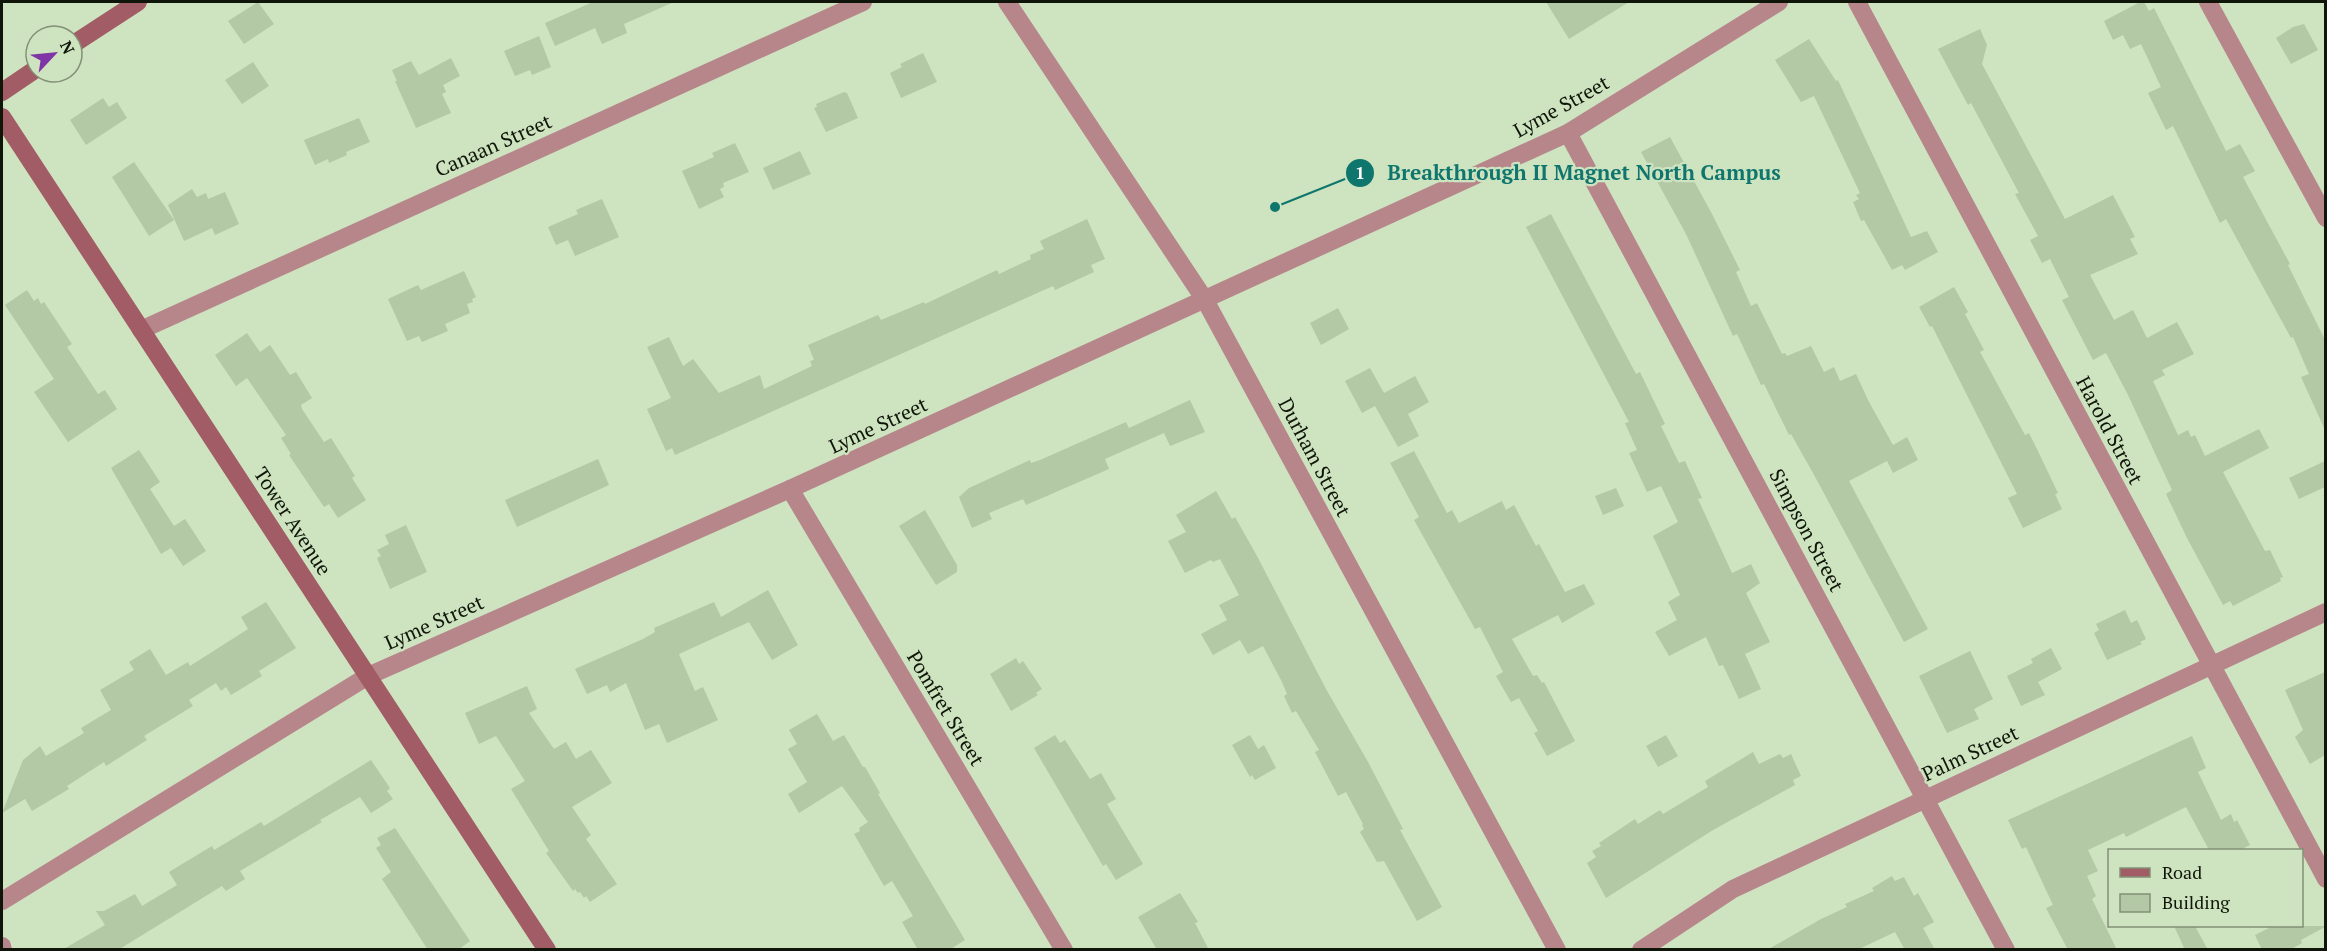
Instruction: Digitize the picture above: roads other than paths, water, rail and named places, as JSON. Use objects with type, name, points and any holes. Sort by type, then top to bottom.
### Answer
[{"type":"main road","points":[[84,37],[138,2]]},
{"type":"main road","points":[[2,92],[24,77]]},
{"type":"main road","name":"Tower Avenue","points":[[2,117],[548,950]]},
{"type":"street","name":"Canaan Street","points":[[141,330],[863,2]]},
{"type":"street","name":"Durham Street","points":[[1007,2],[1205,300],[1557,950]]},
{"type":"street","name":"Lyme Street","points":[[2,901],[368,676],[790,489],[1568,133],[1779,2]]},
{"type":"street","name":"Harold Street","points":[[1857,2],[2325,879]]},
{"type":"street","points":[[2208,2],[2325,218]]},
{"type":"street","name":"Simpson Street","points":[[1568,133],[2006,950]]},
{"type":"street","name":"Pomfret Street","points":[[790,489],[1064,950]]},
{"type":"street","name":"Palm Street","points":[[1641,950],[1733,889],[2325,612]]},
{"type":"place","name":"Breakthrough II Magnet North Campus","points":[[1275,207]]}]
